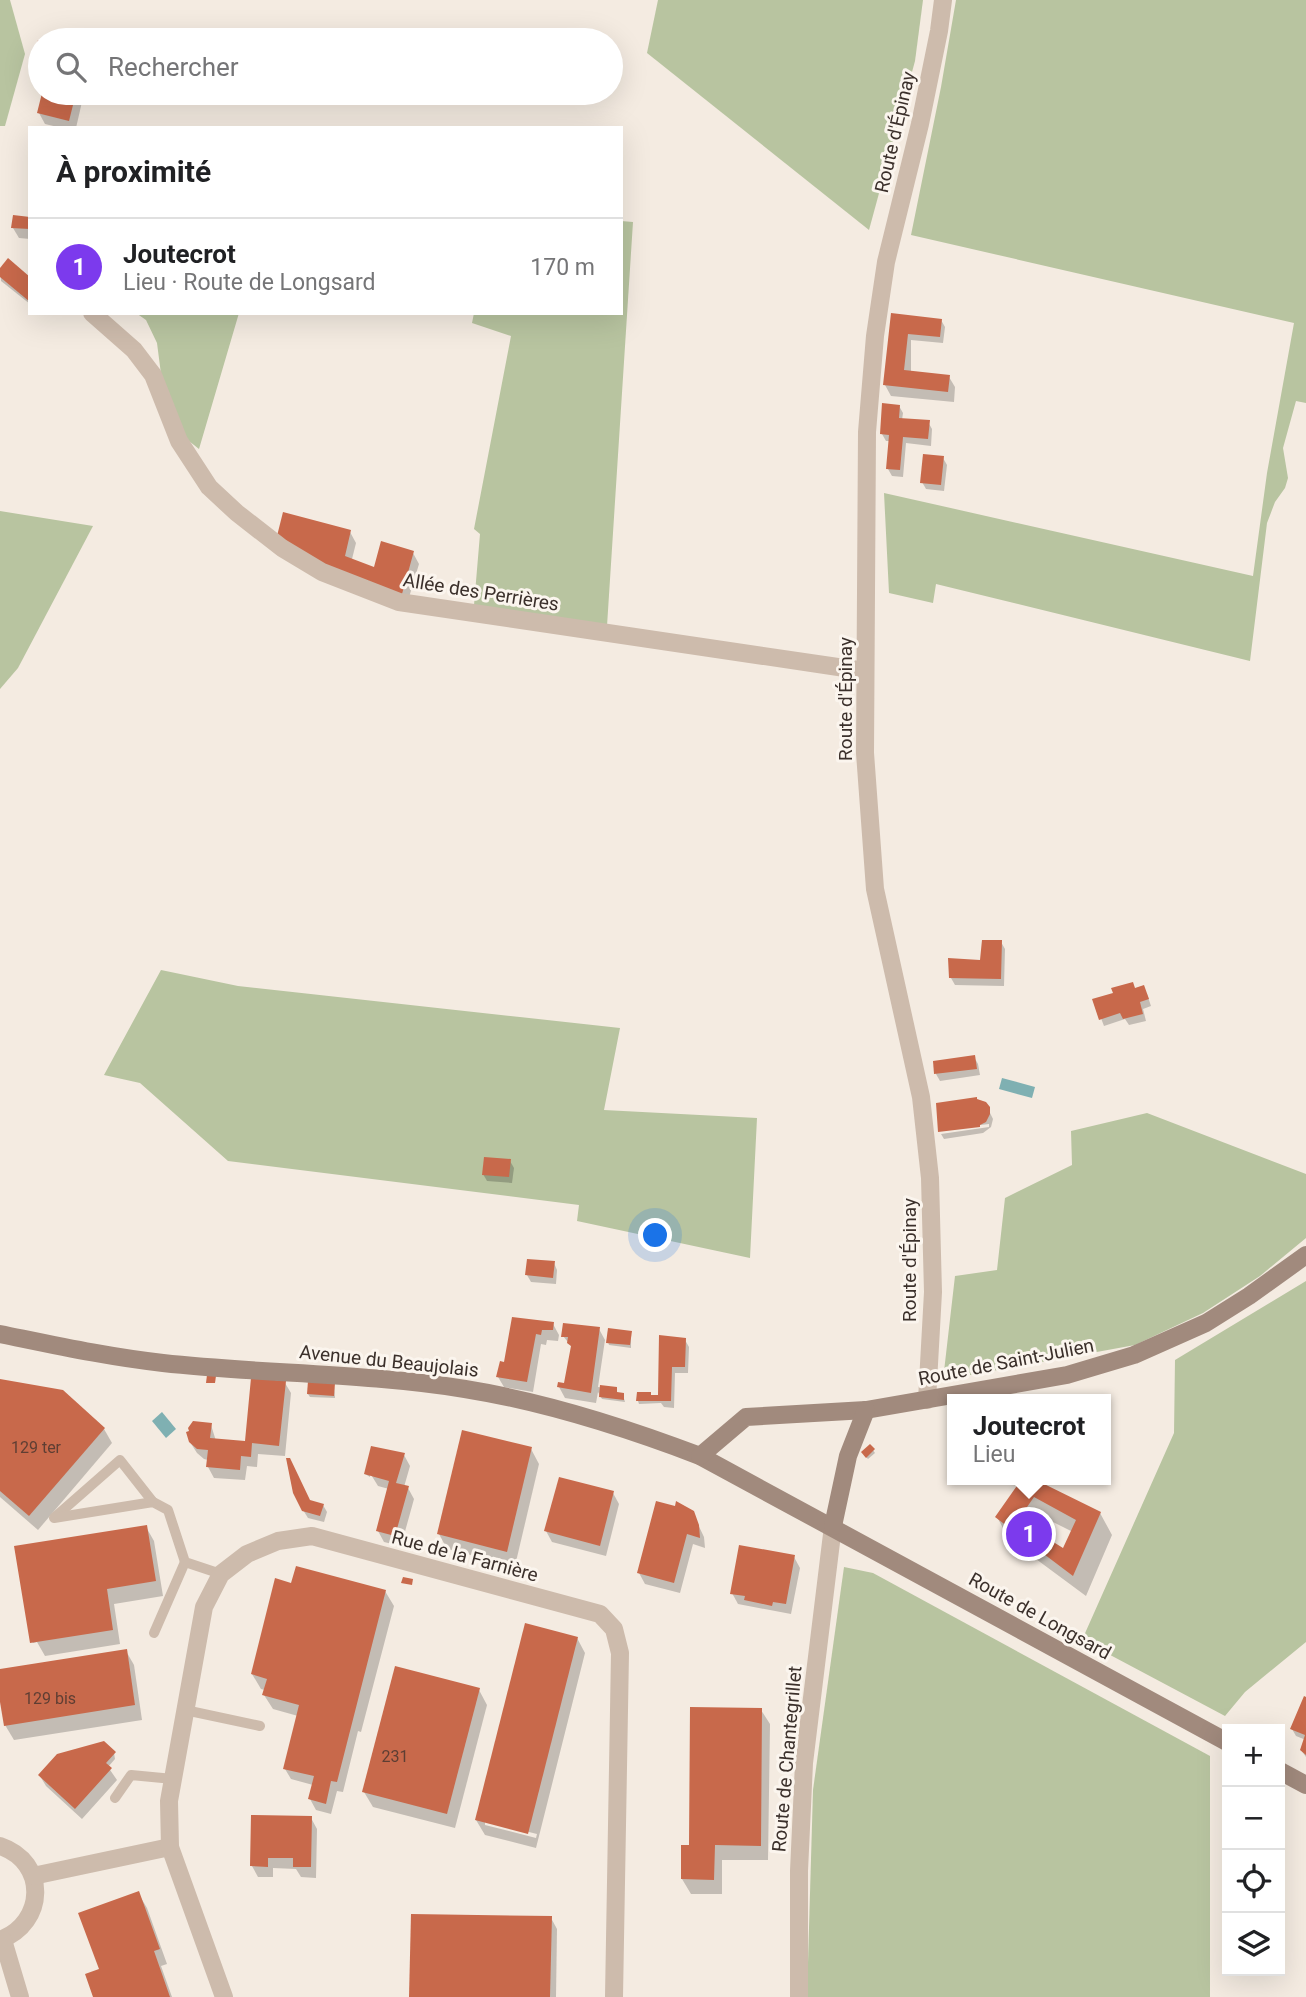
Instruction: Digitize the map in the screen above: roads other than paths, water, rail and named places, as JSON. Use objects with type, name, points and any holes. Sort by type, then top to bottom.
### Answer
[{"type":"main road","name":"Route de Saint-Julien","points":[[956,1394],[1067,1375],[1134,1355],[1206,1322],[1249,1296],[1306,1255]]},
{"type":"main road","name":"Avenue du Beaujolais","points":[[0,1334],[162,1363],[401,1380],[468,1389],[548,1406],[625,1427],[700,1456],[833,1526]]},
{"type":"main road","name":"Route de Saint-Julien","points":[[700,1456],[746,1417],[866,1410],[947,1396]]},
{"type":"main road","points":[[833,1526],[848,1456],[866,1410]]},
{"type":"main road","name":"Route de Longsard","points":[[833,1526],[1222,1739]]},
{"type":"main road","points":[[1285,1774],[1306,1785]]},
{"type":"street","name":"Route d'Épinay","points":[[927,1399],[933,1292],[930,1178],[921,1097],[875,889],[864,753],[867,432],[875,336],[886,262],[920,124],[943,0]]},
{"type":"street","name":"Allée des Perrières","points":[[94,315],[134,350],[153,375],[179,441],[209,487],[282,548],[322,572],[399,602],[865,671]]},
{"type":"street","name":"Route de Chantegrillet","points":[[799,1997],[799,1871],[804,1763],[833,1526]]},
{"type":"street","name":"Rue de la Farnière","points":[[224,1997],[170,1847],[169,1801],[204,1607],[221,1574],[247,1554],[278,1541],[312,1536],[600,1614],[614,1629],[620,1653],[614,1997]]},
{"type":"street","points":[[0,1846],[25,1861],[33,1876],[36,1896],[32,1913],[17,1931],[1,1940],[20,1997]]},
{"type":"street","points":[[33,1876],[170,1847]]},
{"type":"lane","points":[[153,1502],[54,1518],[120,1460],[153,1502],[168,1510],[185,1562],[153,1633]]},
{"type":"lane","points":[[185,1562],[221,1574]]},
{"type":"lane","points":[[185,1710],[260,1726]]},
{"type":"lane","points":[[115,1798],[131,1775],[173,1779]]},
{"type":"water","points":[[1002,1078],[1035,1087],[1032,1098],[999,1089]]},
{"type":"water","points":[[162,1412],[176,1429],[166,1438],[152,1421]]},
{"type":"place","name":"Joutecrot","points":[[1029,1534]]}]
